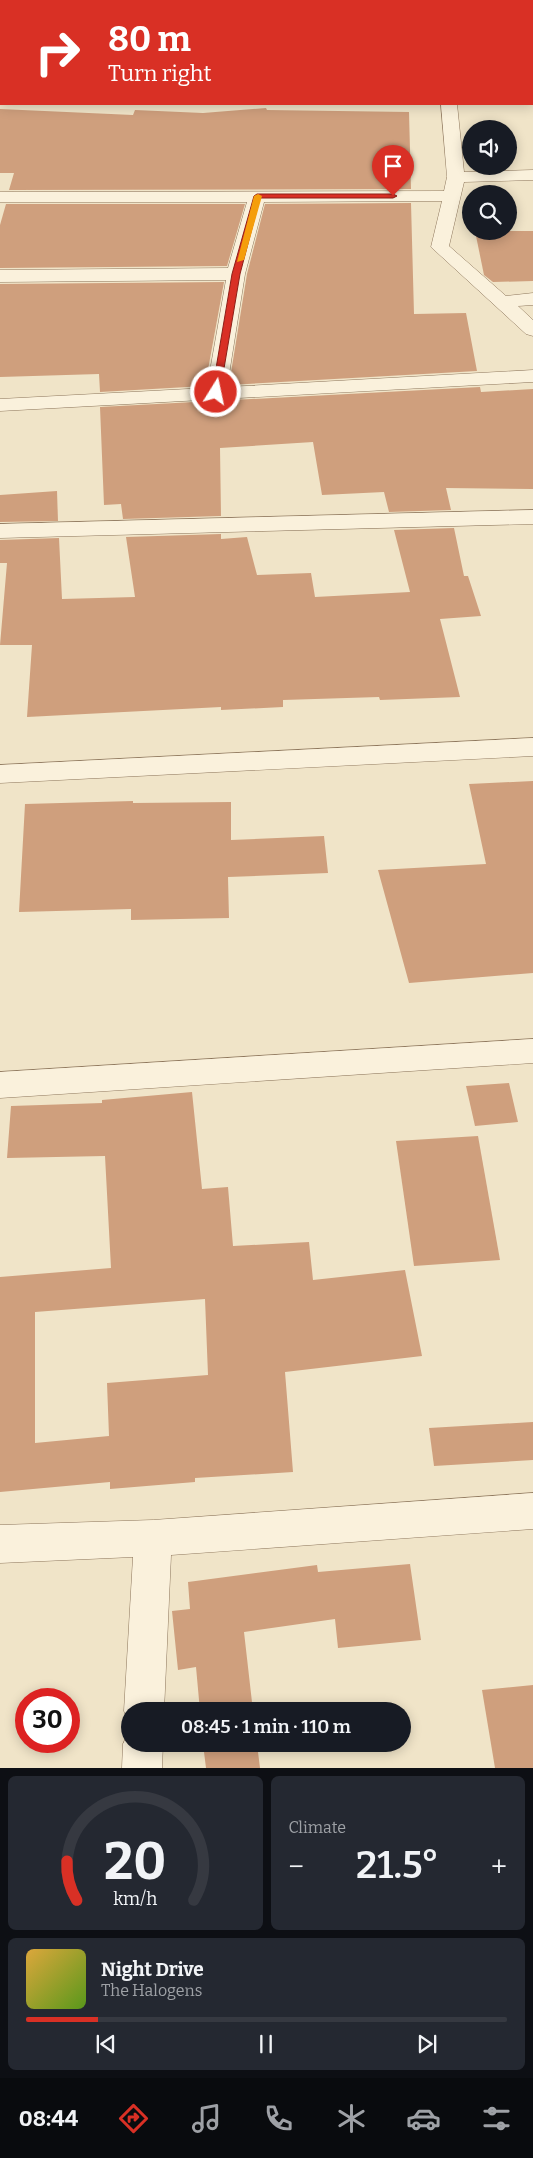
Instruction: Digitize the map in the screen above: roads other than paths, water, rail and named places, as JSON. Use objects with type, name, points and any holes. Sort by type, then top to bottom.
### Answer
[{"type":"street","points":[[450,105],[456,177],[440,247],[533,330]]},
{"type":"street","points":[[456,177],[533,176]]},
{"type":"street","points":[[216,392],[236,274],[257,196]]},
{"type":"street","points":[[0,197],[452,196]]},
{"type":"street","points":[[0,276],[236,274]]},
{"type":"street","points":[[501,302],[533,299]]},
{"type":"street","points":[[0,405],[533,376]]},
{"type":"street","points":[[0,531],[533,516]]},
{"type":"street","points":[[0,774],[533,747]]},
{"type":"street","points":[[0,1084],[533,1050]]},
{"type":"street","points":[[0,1544],[153,1538],[533,1511]]},
{"type":"street","points":[[144,1702],[153,1538]]},
{"type":"street","points":[[142,1768],[143,1752]]}]
